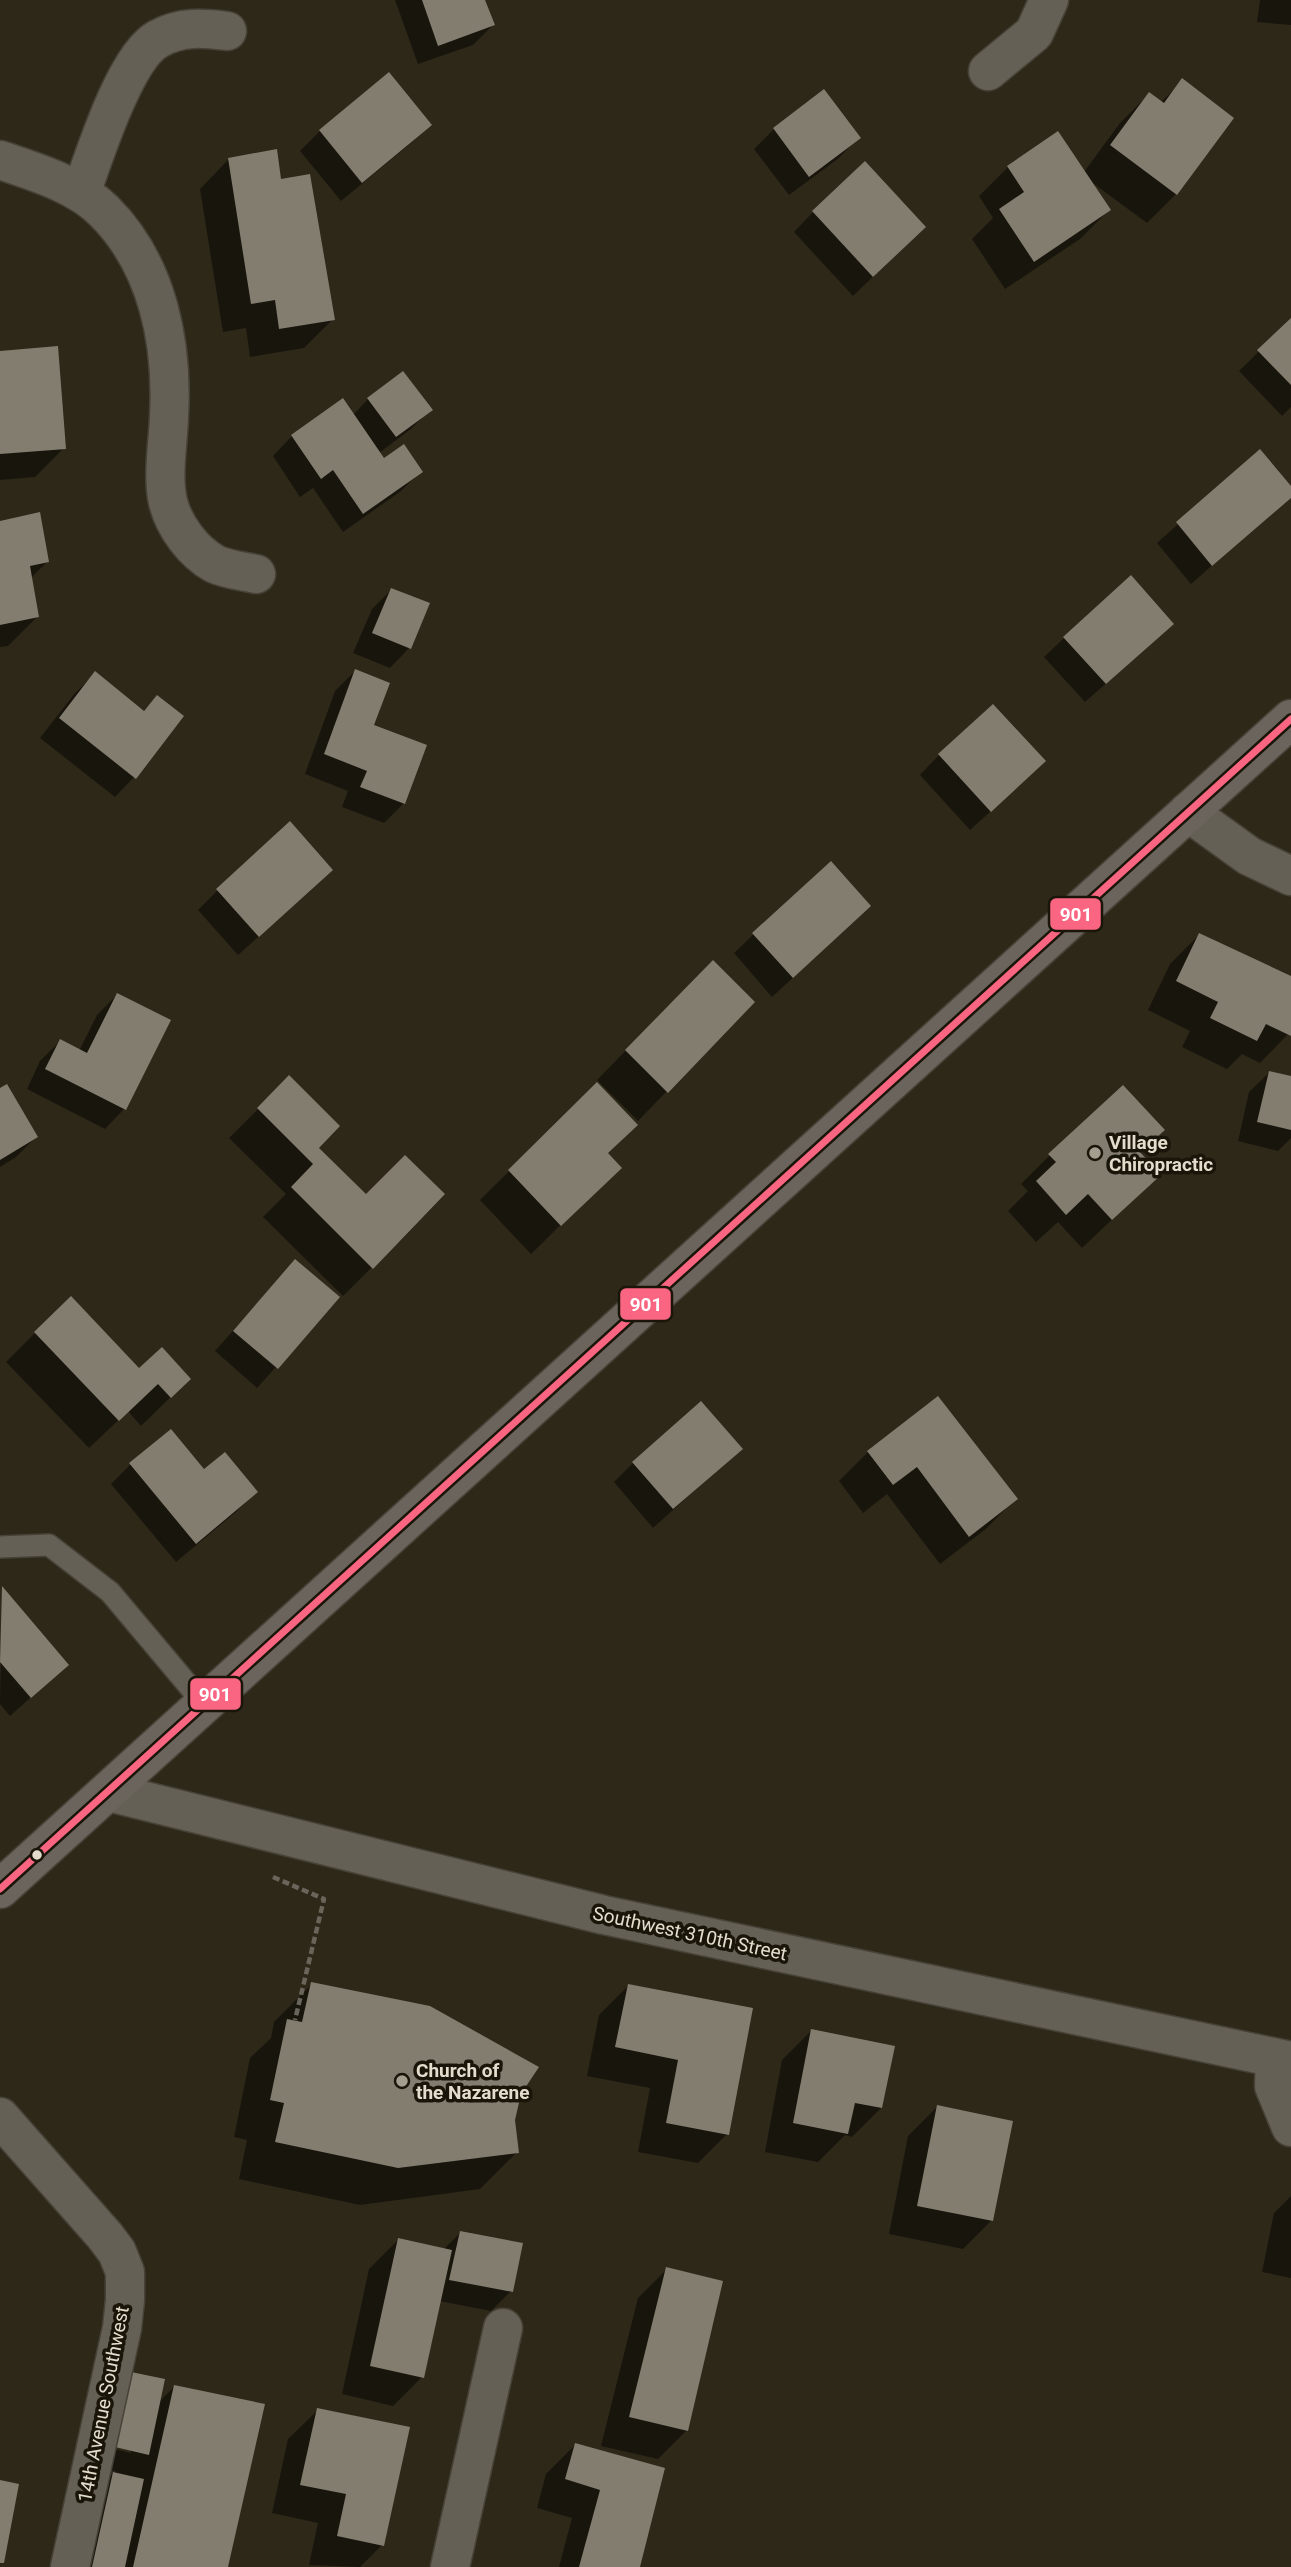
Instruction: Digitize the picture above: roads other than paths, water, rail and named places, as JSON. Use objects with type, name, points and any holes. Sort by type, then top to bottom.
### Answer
[{"type":"main road","points":[[0,1889],[1291,719]]},
{"type":"street","points":[[988,71],[1034,33],[1049,0]]},
{"type":"street","points":[[80,193],[118,94],[130,72],[155,40],[197,27],[227,31]]},
{"type":"street","points":[[0,160],[80,193],[103,210],[135,251],[150,279],[160,312],[166,351],[170,412],[168,501],[183,534],[203,556],[227,568],[256,574]]},
{"type":"street","points":[[1188,812],[1249,856],[1291,876]]},
{"type":"street","name":"Southwest 310th Street","points":[[109,1792],[604,1915],[1283,2060],[1274,2086],[1291,2127]]},
{"type":"street","name":"14th Avenue Southwest","points":[[0,2118],[106,2236],[117,2252],[125,2272],[122,2328],[70,2567]]},
{"type":"street","points":[[450,2567],[503,2329]]},
{"type":"lane","points":[[0,1547],[49,1545],[110,1592],[205,1705]]},
{"type":"place","name":"Village Chiropractic","points":[[1095,1153]]},
{"type":"place","name":"Church of the Nazarene","points":[[402,2081]]}]
